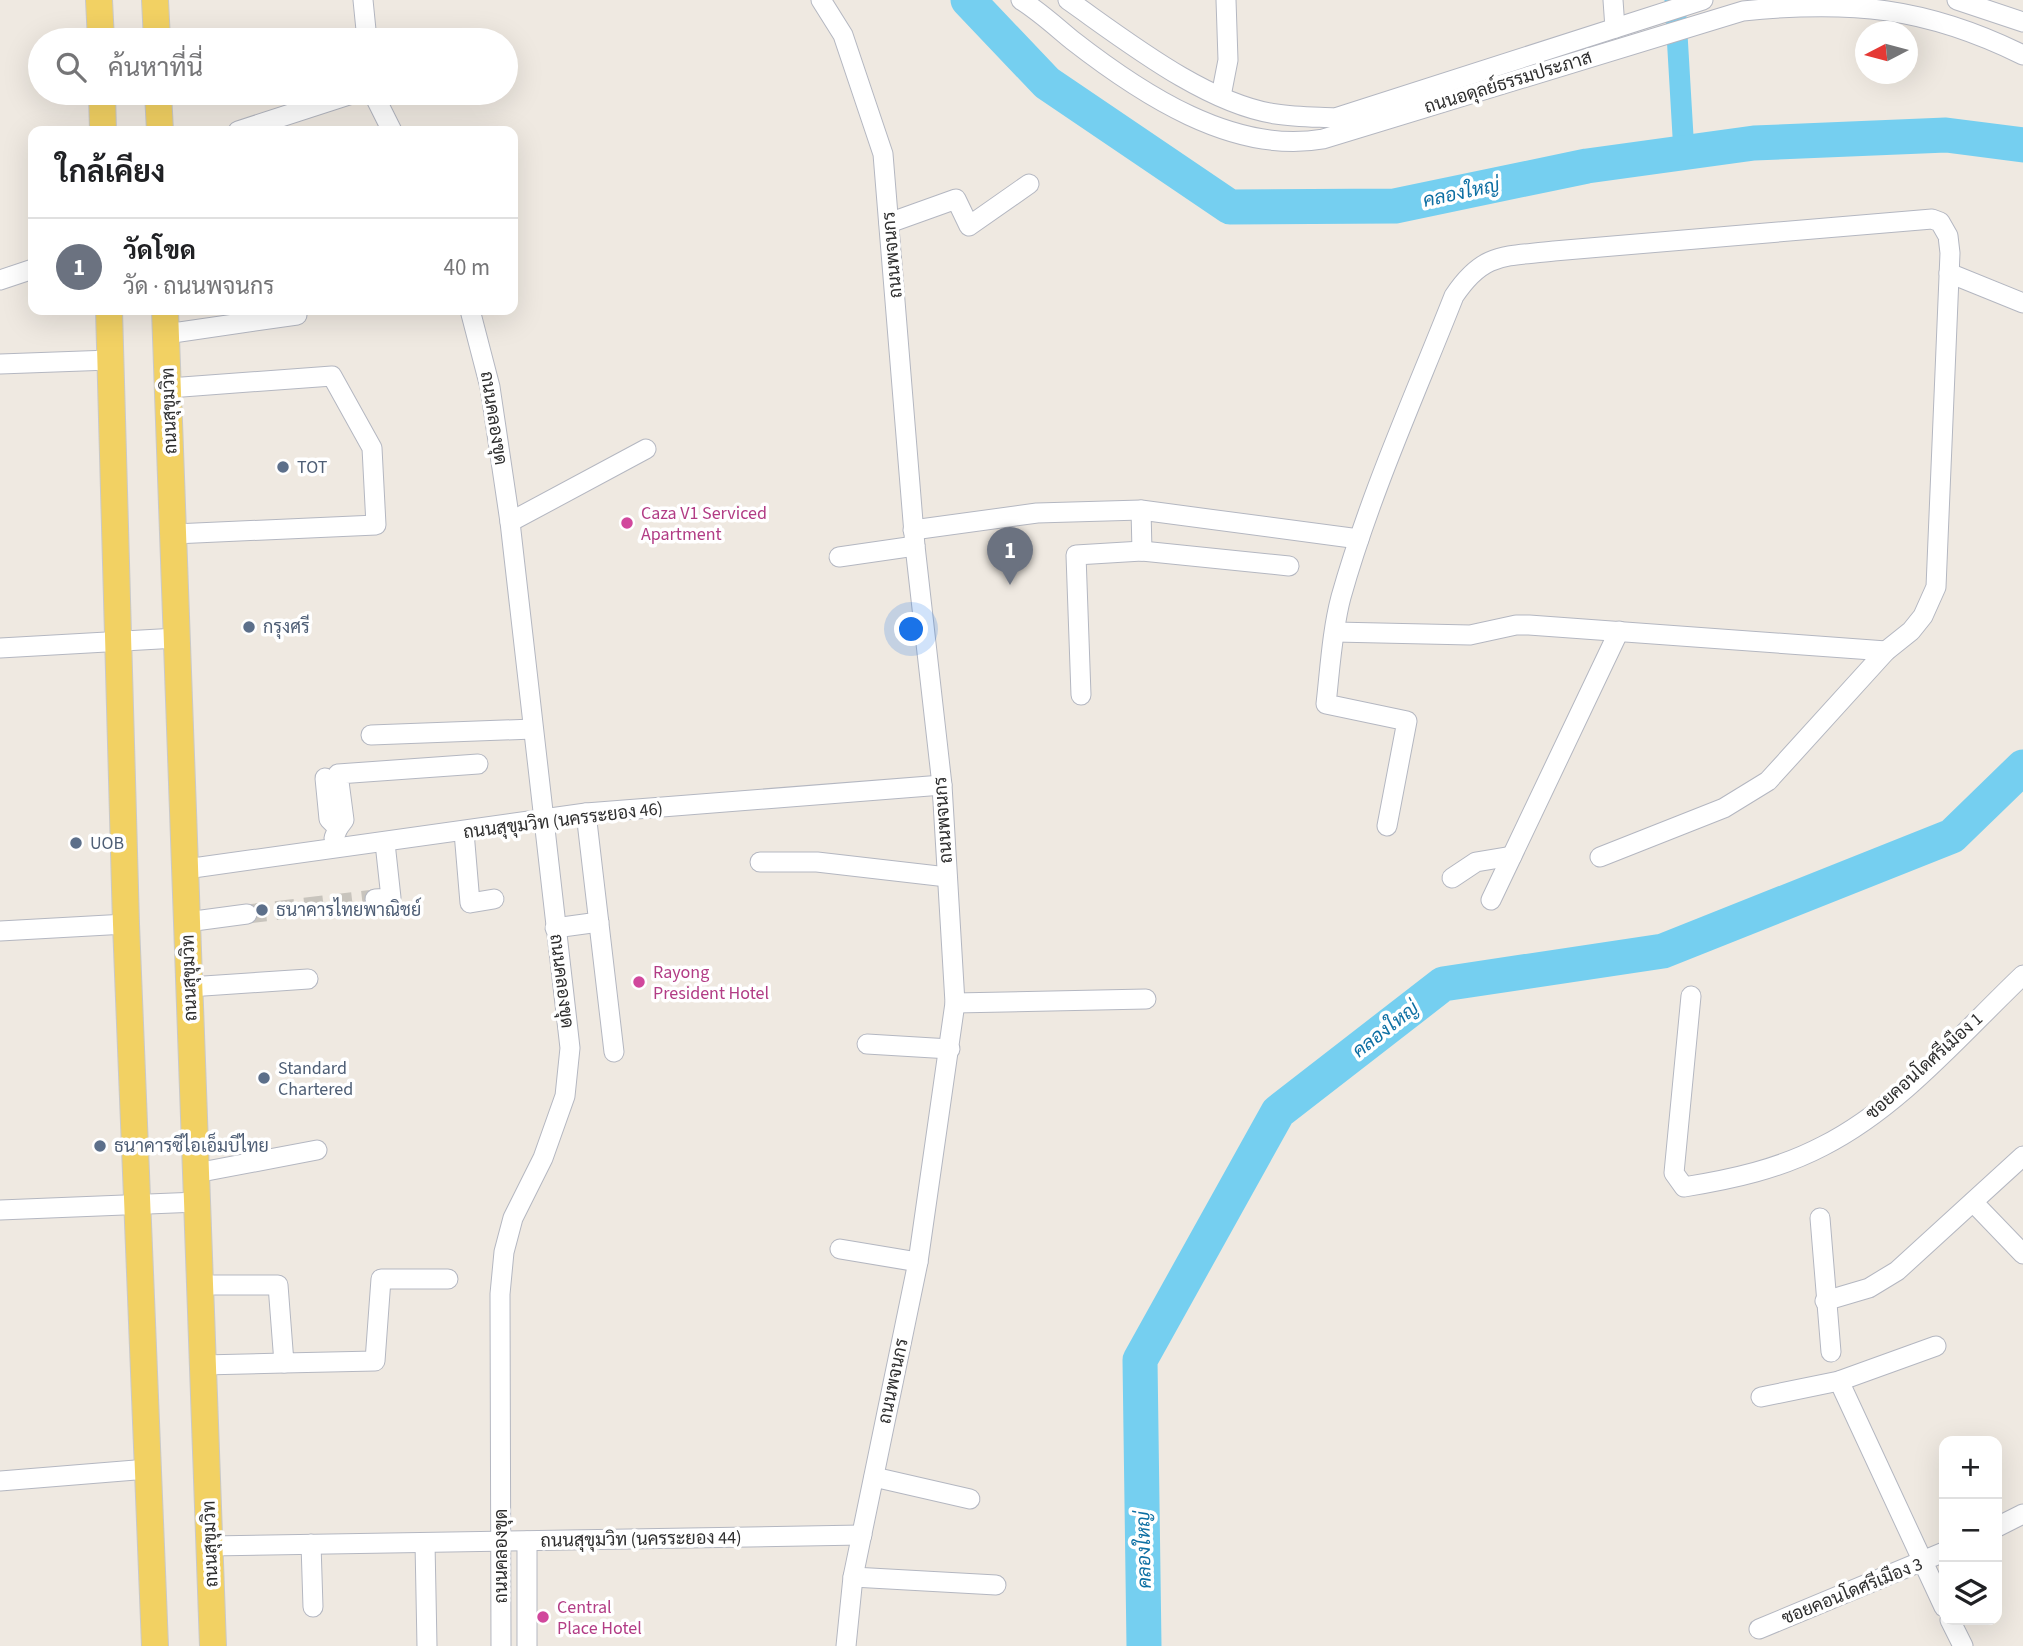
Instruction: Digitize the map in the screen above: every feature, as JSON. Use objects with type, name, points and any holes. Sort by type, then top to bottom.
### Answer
[{"type":"main road","points":[[99,0],[100,28]]},
{"type":"main road","points":[[158,28],[161,2]]},
{"type":"main road","points":[[102,105],[103,126]]},
{"type":"main road","points":[[159,105],[160,126]]},
{"type":"main road","points":[[108,315],[120,642],[126,924],[155,1646]]},
{"type":"main road","name":"ถนนสุขุมวิท","points":[[166,322],[213,1646]]},
{"type":"street","points":[[363,0],[366,28]]},
{"type":"street","name":"ถนนพจนกร","points":[[821,0],[843,34],[883,154],[914,538],[942,785],[955,1003],[918,1262],[853,1577],[846,1646]]},
{"type":"street","name":"ถนนอดุลย์ธรรมประภาส","points":[[1021,0],[1102,60],[1185,112],[1258,140],[1301,143],[1322,139],[1724,17],[1774,6],[1842,3],[1880,6],[1951,23],[2023,55]]},
{"type":"street","name":"ถนนอดุลย์ธรรมประภาส","points":[[1068,0],[1152,59],[1221,96],[1275,114],[1335,118],[1703,0]]},
{"type":"street","points":[[1221,96],[1228,60],[1226,0]]},
{"type":"street","points":[[1613,0],[1615,28]]},
{"type":"street","points":[[1957,0],[2023,22]]},
{"type":"street","points":[[1102,60],[1121,37]]},
{"type":"street","points":[[253,126],[318,105]]},
{"type":"street","points":[[379,105],[390,126]]},
{"type":"street","points":[[889,223],[956,200],[969,226],[1029,184]]},
{"type":"street","points":[[1387,826],[1407,721],[1326,704],[1335,632],[1340,600],[1359,539],[1454,296],[1469,273],[1483,263],[1503,257],[1554,251],[1932,219],[1940,222],[1948,236],[1949,273],[1936,587],[1923,616],[1912,631],[1886,650],[1768,781],[1724,808],[1600,857]]},
{"type":"street","points":[[0,280],[28,271]]},
{"type":"street","points":[[1949,273],[2023,303]]},
{"type":"street","points":[[166,322],[297,315]]},
{"type":"street","name":"ถนนคลองขุด","points":[[471,315],[491,387],[510,522],[570,1048],[568,1073],[555,1126],[513,1218],[504,1252],[500,1294],[501,1646]]},
{"type":"street","points":[[0,364],[110,360]]},
{"type":"street","points":[[169,388],[332,376],[372,448],[376,525],[174,534]]},
{"type":"street","points":[[510,522],[646,449]]},
{"type":"street","points":[[1141,510],[1142,551]]},
{"type":"street","points":[[839,557],[914,538],[1037,513],[1141,510],[1359,539]]},
{"type":"street","points":[[1081,695],[1076,555],[1142,551],[1289,566]]},
{"type":"street","points":[[1335,632],[1470,635],[1516,625],[1886,650]]},
{"type":"street","points":[[1491,900],[1619,631]]},
{"type":"street","points":[[0,648],[177,638]]},
{"type":"street","points":[[371,735],[533,729]]},
{"type":"street","points":[[330,849],[344,820],[338,774],[478,764]]},
{"type":"street","points":[[325,778],[329,819],[338,828]]},
{"type":"street","name":"ถนนสุขุมวิท (นครระยอง 46)","points":[[186,869],[586,813],[942,785]]},
{"type":"street","points":[[586,813],[614,1052]]},
{"type":"street","points":[[464,832],[470,903],[494,899]]},
{"type":"street","points":[[375,899],[391,898],[385,843]]},
{"type":"street","points":[[1451,878],[1476,862],[1512,856]]},
{"type":"street","points":[[760,862],[817,862],[947,877]]},
{"type":"street","points":[[187,922],[247,914]]},
{"type":"street","points":[[555,928],[599,922]]},
{"type":"street","points":[[0,931],[126,924]]},
{"type":"street","name":"ซอยคอนโดศรีเมือง 1","points":[[1691,996],[1674,1173],[1684,1187],[1742,1178],[1824,1146],[1902,1090],[2023,975]]},
{"type":"street","points":[[189,987],[308,979]]},
{"type":"street","points":[[955,1003],[1146,999]]},
{"type":"street","points":[[867,1044],[950,1049]]},
{"type":"street","points":[[196,1173],[317,1150]]},
{"type":"street","points":[[1825,1301],[1870,1288],[1897,1271],[2023,1156]]},
{"type":"street","points":[[0,1210],[198,1202]]},
{"type":"street","points":[[1973,1202],[2023,1254]]},
{"type":"street","points":[[1820,1218],[1831,1352]]},
{"type":"street","points":[[840,1249],[918,1262]]},
{"type":"street","points":[[203,1365],[375,1361],[381,1279],[448,1279]]},
{"type":"street","points":[[200,1285],[278,1285],[284,1363]]},
{"type":"street","points":[[1761,1397],[1839,1381],[1936,1346]]},
{"type":"street","points":[[1839,1381],[1939,1597]]},
{"type":"street","points":[[0,1481],[148,1469]]},
{"type":"street","points":[[874,1477],[970,1499]]},
{"type":"street","points":[[2002,1524],[2023,1514]]},
{"type":"street","name":"ถนนสุขุมวิท (นครระยอง 44)","points":[[210,1546],[862,1535]]},
{"type":"street","points":[[527,1541],[527,1646]]},
{"type":"street","points":[[425,1543],[427,1646]]},
{"type":"street","points":[[311,1545],[313,1606]]},
{"type":"street","name":"ซอยคอนโดศรีเมือง 3","points":[[1759,1629],[1939,1554]]},
{"type":"street","points":[[853,1577],[996,1585]]},
{"type":"street","points":[[1952,1625],[1963,1646]]},
{"type":"waterway","name":"คลองใหญ่","points":[[968,0],[1047,83],[1230,207],[1395,206],[1587,166],[1754,143],[1946,135],[2023,145]]},
{"type":"waterway","points":[[1675,0],[1684,153]]},
{"type":"waterway","name":"คลองใหญ่","points":[[1144,1646],[1140,1360],[1278,1112],[1443,984],[1663,951],[1952,836],[2023,767]]},
{"type":"tunnel","points":[[247,914],[375,899]]},
{"type":"place","name":"TOT","points":[[283,467]]},
{"type":"place","name":"Caza V1 Serviced Apartment","points":[[627,523]]},
{"type":"place","name":"วัดโขด","points":[[1010,585]]},
{"type":"place","name":"กรุงศรี","points":[[249,627]]},
{"type":"place","name":"UOB","points":[[76,843]]},
{"type":"place","name":"ธนาคารไทยพาณิชย์","points":[[262,910]]},
{"type":"place","name":"Rayong President Hotel","points":[[639,982]]},
{"type":"place","name":"Standard Chartered","points":[[264,1078]]},
{"type":"place","name":"ธนาคารซีไอเอ็มบีไทย","points":[[100,1146]]},
{"type":"place","name":"Central Place Hotel","points":[[543,1617]]}]
